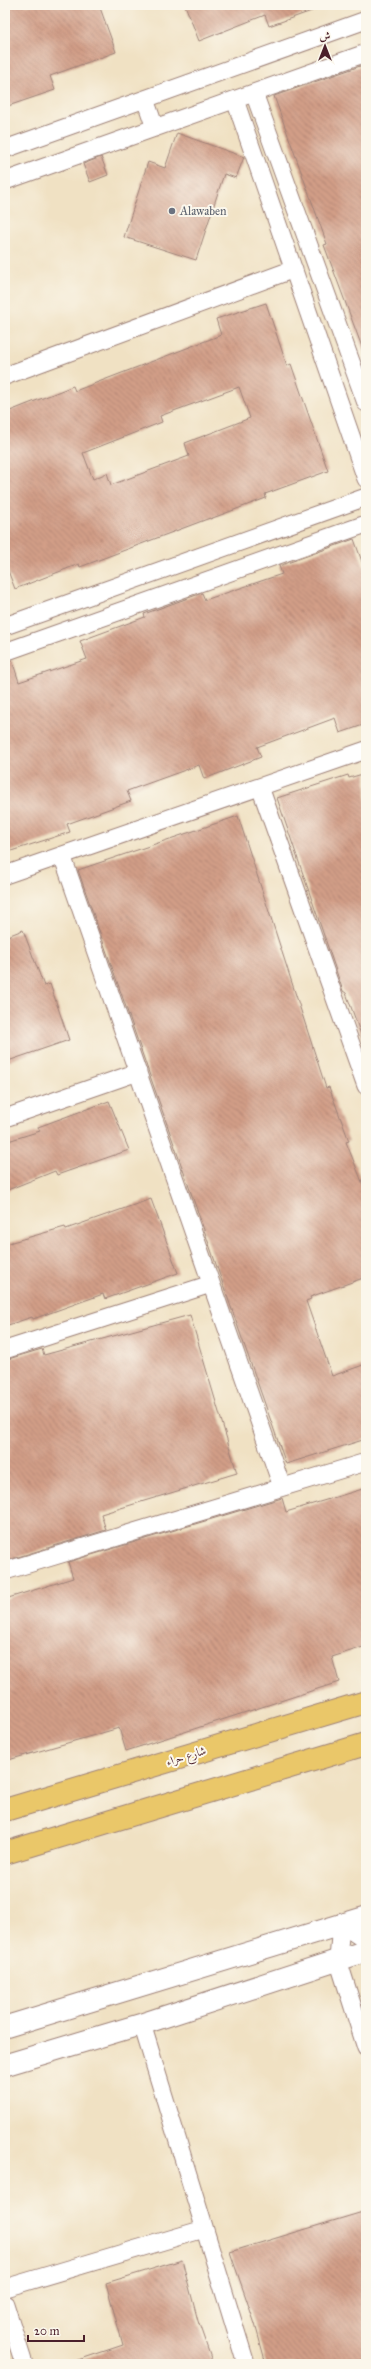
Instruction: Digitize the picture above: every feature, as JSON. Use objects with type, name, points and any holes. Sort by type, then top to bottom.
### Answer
[{"type":"main road","name":"شارع حراء","points":[[5,1810],[366,1702]]},
{"type":"main road","points":[[5,1853],[366,1744]]},
{"type":"street","points":[[5,149],[366,20]]},
{"type":"street","points":[[5,181],[366,53]]},
{"type":"street","points":[[254,93],[366,403]]},
{"type":"street","points":[[145,99],[155,128]]},
{"type":"street","points":[[235,100],[366,479]]},
{"type":"street","points":[[5,376],[294,269]]},
{"type":"street","points":[[366,497],[6,621],[7,649],[366,524]]},
{"type":"street","points":[[5,875],[366,750]]},
{"type":"street","points":[[260,787],[366,1086]]},
{"type":"street","points":[[62,855],[282,1487]]},
{"type":"street","points":[[5,1118],[138,1072]]},
{"type":"street","points":[[5,1350],[212,1284]]},
{"type":"street","points":[[5,1572],[366,1462]]},
{"type":"street","points":[[5,2027],[366,1917]]},
{"type":"street","points":[[341,1924],[366,1941]]},
{"type":"street","points":[[341,1924],[338,1960],[366,2048]]},
{"type":"street","points":[[5,2065],[142,2024],[366,1950]]},
{"type":"street","points":[[142,2024],[246,2364]]},
{"type":"street","points":[[5,2288],[204,2229]]},
{"type":"street","points":[[5,2304],[24,2364]]},
{"type":"building","points":[[5,5],[99,5],[116,52],[50,76],[55,90],[5,107]]},
{"type":"building","points":[[185,5],[323,5],[323,7],[269,26],[265,15],[199,41]]},
{"type":"building","points":[[366,64],[365,355],[324,245],[327,244],[274,96]]},
{"type":"building","name":"Alawaben","points":[[177,133],[244,157],[236,178],[224,174],[196,260],[124,237],[148,162],[165,168]]},
{"type":"building","points":[[101,157],[108,175],[90,182],[83,164]]},
{"type":"building","points":[[266,303],[287,366],[291,364],[328,471],[265,494],[266,498],[80,567],[79,564],[15,589],[5,563],[5,413],[73,386],[75,391],[221,335],[216,319]],"holes":[[[239,387],[250,418],[185,443],[189,456],[111,485],[107,473],[93,479],[83,453],[162,422],[160,416]]]},
{"type":"building","points":[[354,539],[366,573],[366,724],[340,733],[335,718],[257,747],[261,757],[204,779],[199,765],[127,791],[131,801],[67,824],[70,832],[5,853],[5,662],[12,660],[19,682],[87,659],[80,641],[145,617],[144,614],[202,593],[205,600],[282,574],[279,566]]},
{"type":"building","points":[[366,773],[366,1043],[364,1043],[346,993],[343,991],[277,798],[348,775],[349,778]]},
{"type":"building","points":[[238,816],[326,1088],[329,1087],[349,1141],[346,1142],[366,1192],[366,1277],[310,1297],[311,1299],[306,1301],[332,1376],[366,1364],[366,1439],[286,1464],[78,870]]},
{"type":"building","points":[[23,930],[44,986],[50,984],[69,1040],[5,1062],[5,937]]},
{"type":"building","points":[[109,1101],[129,1150],[57,1175],[55,1171],[5,1191],[5,1142],[40,1131],[38,1127]]},
{"type":"building","points":[[151,1199],[178,1273],[105,1299],[103,1294],[33,1319],[32,1317],[5,1326],[5,1244],[65,1227],[66,1229]]},
{"type":"building","points":[[190,1315],[237,1473],[101,1514],[106,1530],[5,1561],[5,1360],[42,1349],[44,1355]]},
{"type":"building","points":[[366,1488],[366,1646],[332,1657],[339,1682],[126,1751],[119,1728],[5,1761],[5,1599],[73,1578],[68,1562],[282,1498],[286,1512]]},
{"type":"building","points":[[366,2211],[366,2358],[348,2364],[266,2364],[255,2324],[230,2252]]},
{"type":"building","points":[[182,2260],[198,2321],[213,2364],[75,2364],[75,2361],[123,2345],[106,2283]]},
{"type":"place","name":"Alawaben","points":[[172,211]]}]
